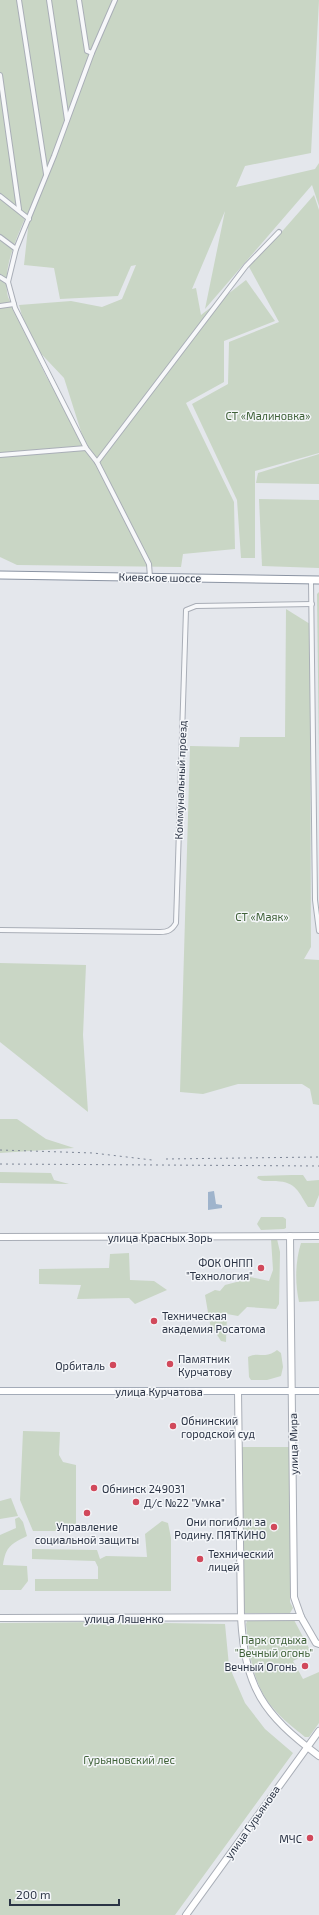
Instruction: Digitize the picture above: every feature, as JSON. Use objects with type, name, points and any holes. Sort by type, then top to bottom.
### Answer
[{"type":"highway","name":"Киевское шоссе","points":[[0,575],[319,580]]},
{"type":"street","points":[[19,0],[46,175]]},
{"type":"street","points":[[49,0],[67,121]]},
{"type":"street","points":[[80,0],[87,50],[92,53]]},
{"type":"street","points":[[115,0],[92,53],[67,121],[16,249],[8,282],[14,304],[86,448],[97,462],[149,564],[150,577]]},
{"type":"street","points":[[0,75],[19,209]]},
{"type":"street","points":[[0,196],[29,218]]},
{"type":"street","points":[[97,462],[246,266],[280,232]]},
{"type":"street","points":[[0,237],[16,249]]},
{"type":"street","points":[[0,277],[8,282]]},
{"type":"street","points":[[0,306],[14,304]]},
{"type":"street","points":[[0,455],[86,448]]},
{"type":"street","points":[[311,580],[315,900],[319,931]]},
{"type":"street","name":"Коммунальный проезд","points":[[0,930],[167,932],[173,928],[176,923],[186,610],[196,606],[312,604]]},
{"type":"street","name":"улица Мира","points":[[290,1236],[294,1597],[301,1616],[316,1643],[319,1644]]},
{"type":"street","name":"улица Красных Зорь","points":[[0,1237],[319,1236]]},
{"type":"street","name":"улица Курчатова","points":[[0,1391],[319,1391]]},
{"type":"street","points":[[238,1391],[245,1617],[243,1649],[249,1673],[256,1690],[275,1718],[286,1731],[319,1756]]},
{"type":"street","name":"улица Ляшенко","points":[[0,1618],[301,1616]]},
{"type":"street","name":"улица Гурьянова","points":[[186,1915],[319,1731]]},
{"type":"green space","points":[[0,0],[319,0],[311,153],[245,166],[236,187],[315,169],[319,163],[319,206],[312,185],[205,309],[225,211],[192,289],[196,288],[201,315],[246,280],[275,321],[224,341],[224,382],[186,403],[234,502],[235,549],[183,554],[181,567],[17,565],[0,557]],"holes":[[[26,216],[29,219],[24,265],[54,268],[60,299],[118,296],[131,266],[136,265],[122,299],[102,307],[71,301],[19,305],[29,340],[8,297],[8,266]],[[29,341],[64,378],[84,441],[46,376]]]},
{"type":"green space","name":"СТ «Малиновка»","points":[[314,195],[319,210],[319,453],[255,471],[255,558],[241,558],[237,500],[192,404],[228,384],[229,342],[279,322],[248,265],[278,236]]},
{"type":"green space","points":[[319,454],[319,484],[256,483],[258,473]]},
{"type":"green space","points":[[259,499],[319,500],[319,568],[262,566]]},
{"type":"green space","points":[[319,592],[319,757],[317,594]]},
{"type":"green space","name":"СТ «Маяк»","points":[[286,609],[310,624],[311,947],[304,959],[319,960],[319,1105],[313,1104],[310,1089],[302,1084],[238,1084],[203,1094],[180,1092],[190,746],[239,747],[240,737],[285,737]]},
{"type":"green space","points":[[0,963],[86,965],[83,1035],[88,1112],[0,1042]]},
{"type":"green space","points":[[0,1119],[17,1119],[46,1139],[74,1148],[0,1153]]},
{"type":"green space","points":[[0,1172],[51,1173],[54,1180],[69,1184],[0,1183]]},
{"type":"green space","points":[[303,1175],[307,1181],[319,1180],[319,1195],[314,1207],[308,1207],[298,1191],[291,1184],[280,1181],[262,1181],[257,1178],[258,1176]]},
{"type":"green space","points":[[261,1217],[283,1217],[286,1219],[286,1228],[261,1230],[257,1224]]},
{"type":"green space","points":[[271,1239],[277,1239],[280,1252],[279,1304],[276,1309],[247,1307],[238,1316],[227,1314],[226,1342],[221,1341],[210,1324],[205,1295],[215,1290],[220,1291],[225,1285],[248,1279],[250,1277],[269,1281],[273,1270]]},
{"type":"green space","points":[[301,1243],[319,1243],[319,1301],[299,1302],[296,1272]]},
{"type":"green space","points":[[129,1253],[130,1280],[154,1281],[167,1290],[135,1304],[129,1298],[77,1299],[81,1285],[39,1284],[39,1269],[109,1268],[110,1254]]},
{"type":"green space","points":[[277,1350],[281,1353],[283,1367],[281,1376],[267,1380],[251,1380],[249,1377],[248,1357],[252,1355],[265,1355],[273,1353]]},
{"type":"green space","points":[[23,1431],[60,1432],[59,1455],[63,1462],[76,1465],[76,1531],[33,1531],[20,1500]]},
{"type":"green space","points":[[242,1447],[290,1447],[290,1602],[293,1608],[290,1613],[243,1613]]},
{"type":"green space","points":[[11,1498],[18,1516],[0,1519],[0,1501]]},
{"type":"green space","points":[[19,1517],[23,1522],[27,1536],[10,1546],[3,1565],[27,1566],[28,1581],[21,1590],[0,1590],[0,1535],[16,1528],[15,1519]]},
{"type":"green space","points":[[162,1521],[168,1523],[171,1538],[171,1591],[35,1591],[35,1579],[98,1579],[98,1567],[95,1561],[32,1559],[32,1549],[97,1550],[100,1559],[106,1556],[147,1557],[145,1534]]},
{"type":"green space","name":"Парк отдыха \"Вечный огонь\"","points":[[294,1620],[311,1652],[293,1661],[303,1679],[319,1672],[319,1723],[309,1737],[305,1737],[284,1720],[266,1699],[256,1679],[247,1635],[247,1621]]},
{"type":"green space","name":"Гурьяновский лес","points":[[101,1622],[225,1624],[229,1666],[245,1703],[265,1729],[293,1753],[175,1915],[0,1915],[0,1623]]},
{"type":"water","points":[[214,1191],[216,1204],[222,1205],[222,1208],[208,1210],[208,1192]]},
{"type":"railway","points":[[0,1150],[93,1153],[152,1160]]},
{"type":"railway","points":[[166,1159],[319,1157]]},
{"type":"railway","points":[[0,1164],[319,1166]]},
{"type":"place","name":"ФОК ОНПП \"Технология\"","points":[[261,1268]]},
{"type":"place","name":"Техническая академия Росатома","points":[[154,1321]]},
{"type":"place","name":"Памятник Курчатову","points":[[170,1364]]},
{"type":"place","name":"Орбиталь","points":[[113,1365]]},
{"type":"place","name":"Обнинский городской суд","points":[[173,1426]]},
{"type":"place","name":"Обнинск 249031","points":[[94,1488]]},
{"type":"place","name":"Д/с №22 \"Умка\"","points":[[136,1502]]},
{"type":"place","name":"Управление социальной защиты","points":[[87,1513]]},
{"type":"place","name":"Они погибли за Родину. ПЯТКИНО","points":[[274,1527]]},
{"type":"place","name":"Технический лицей","points":[[200,1559]]},
{"type":"place","name":"Вечный Огонь","points":[[305,1666]]},
{"type":"place","name":"МЧС","points":[[310,1838]]}]
